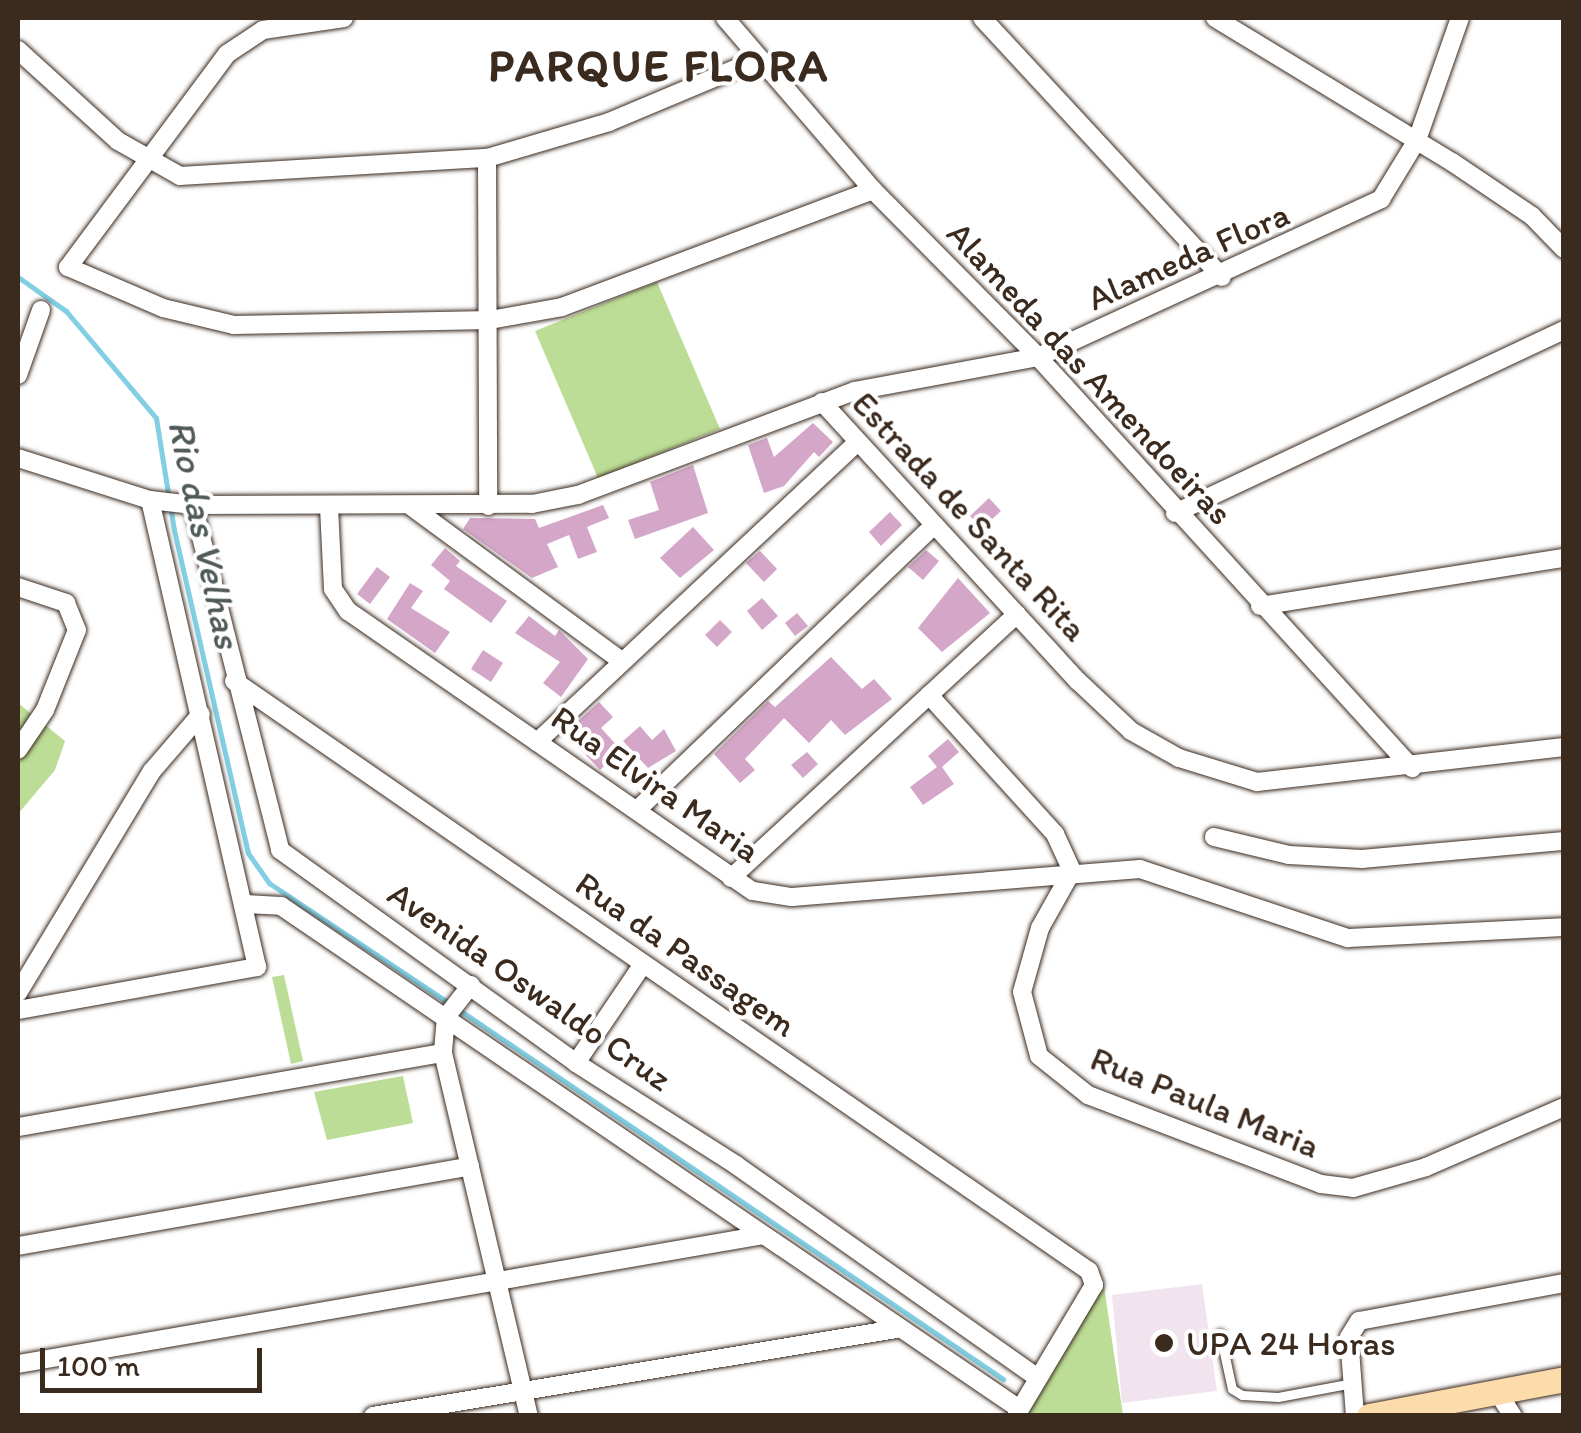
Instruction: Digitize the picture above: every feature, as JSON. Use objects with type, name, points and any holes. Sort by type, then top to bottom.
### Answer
[{"type":"main road","points":[[1369,1416],[1564,1379]]},
{"type":"street","points":[[344,18],[263,30],[241,42],[68,267],[163,308],[234,325],[490,320],[562,307],[873,190]]},
{"type":"street","name":"Alameda das Amendoeiras","points":[[725,18],[873,190],[1038,356],[1260,606],[1412,768]]},
{"type":"street","points":[[982,18],[1222,277]]},
{"type":"street","points":[[1215,18],[1417,140],[1532,216],[1564,249]]},
{"type":"street","name":"Alameda Flora","points":[[822,402],[896,381],[1038,356],[1222,277],[1382,199],[1417,140],[1460,18]]},
{"type":"street","points":[[18,50],[149,164],[166,173],[206,176],[487,158],[609,122],[759,60]]},
{"type":"street","points":[[487,158],[488,506]]},
{"type":"street","points":[[18,376],[41,310]]},
{"type":"street","points":[[1176,513],[1564,330]]},
{"type":"street","name":"Estrada de Santa Rita","points":[[18,458],[155,500],[188,504],[488,506],[578,495],[822,402],[1130,731],[1179,758],[1257,782],[1412,768],[1564,747]]},
{"type":"street","points":[[537,742],[858,443]]},
{"type":"street","points":[[18,1010],[257,966],[249,904],[201,714],[155,500]]},
{"type":"street","name":"Avenida Oswaldo Cruz","points":[[188,504],[280,850],[467,990],[736,1165],[1025,1397]]},
{"type":"street","name":"Rua Elvira Maria","points":[[328,507],[339,601],[753,891],[792,897],[1072,872]]},
{"type":"street","points":[[412,507],[622,661]]},
{"type":"street","points":[[638,810],[934,525]]},
{"type":"street","points":[[1260,606],[1564,558]]},
{"type":"street","points":[[18,587],[54,594],[74,614],[77,630],[54,692],[18,750]]},
{"type":"street","points":[[731,878],[1018,614]]},
{"type":"street","name":"Rua da Passagem","points":[[234,681],[1089,1271],[1094,1285],[1025,1397]]},
{"type":"street","points":[[929,695],[1055,834],[1072,872],[1140,869],[1176,876],[1348,938],[1564,927]]},
{"type":"street","points":[[246,730],[280,713]]},
{"type":"street","points":[[18,993],[152,771],[201,714]]},
{"type":"street","points":[[1214,836],[1289,855],[1362,859],[1564,841]]},
{"type":"street","name":"Rua Paula Maria","points":[[1072,872],[1040,928],[1022,992],[1039,1056],[1088,1095],[1321,1184],[1354,1188],[1426,1167],[1564,1106]]},
{"type":"street","name":"Avenida Oswaldo Cruz","points":[[249,904],[281,906],[448,1014],[896,1330],[1025,1397]]},
{"type":"street","points":[[576,1063],[643,964]]},
{"type":"street","points":[[467,990],[448,1014],[443,1053],[528,1416]]},
{"type":"street","points":[[18,1127],[443,1053]]},
{"type":"street","points":[[18,1246],[470,1166]]},
{"type":"street","points":[[18,1364],[763,1236]]},
{"type":"street","points":[[1355,1416],[1348,1337],[1359,1321],[1564,1284]]},
{"type":"street","points":[[373,1416],[896,1330]]},
{"type":"street","points":[[1496,1390],[1513,1416]]},
{"type":"lane","points":[[1220,1334],[1232,1389],[1242,1395],[1278,1397],[1352,1382]]},
{"type":"shaded area","name":"UPA 24 Horas","points":[[1202,1284],[1217,1391],[1122,1403],[1112,1295]]},
{"type":"green space","points":[[657,282],[720,429],[598,478],[535,331]]},
{"type":"green space","points":[[18,703],[65,741],[55,770],[18,814]]},
{"type":"green space","points":[[284,975],[303,1061],[291,1064],[272,977]]},
{"type":"green space","points":[[403,1076],[413,1123],[327,1140],[314,1092]]},
{"type":"green space","points":[[1104,1286],[1123,1415],[1016,1416],[1018,1408]]},
{"type":"building","points":[[813,423],[833,442],[819,457],[814,452],[784,486],[764,493],[748,445],[767,438],[774,457]]},
{"type":"building","points":[[693,465],[708,513],[635,539],[628,520],[659,510],[650,482]]},
{"type":"building","points":[[989,498],[1001,511],[981,529],[970,516]]},
{"type":"building","points":[[603,505],[609,518],[587,527],[597,552],[578,559],[569,535],[547,544],[558,567],[532,578],[463,529],[470,518],[535,519],[539,528]]},
{"type":"building","points":[[890,512],[902,525],[881,546],[869,532]]},
{"type":"building","points":[[693,527],[714,550],[680,578],[660,558]]},
{"type":"building","points":[[445,548],[460,561],[456,566],[507,601],[491,623],[444,589],[450,581],[431,565]]},
{"type":"building","points":[[926,550],[939,561],[923,580],[908,567]]},
{"type":"building","points":[[760,551],[777,569],[764,582],[746,563]]},
{"type":"building","points":[[377,567],[390,577],[370,604],[357,594]]},
{"type":"building","points":[[958,578],[990,613],[942,652],[918,628]]},
{"type":"building","points":[[410,583],[423,591],[411,608],[450,632],[435,653],[387,619]]},
{"type":"building","points":[[762,598],[778,616],[762,630],[747,611]]},
{"type":"building","points":[[797,613],[808,626],[795,636],[785,623]]},
{"type":"building","points":[[529,616],[555,636],[559,630],[588,659],[561,697],[543,683],[560,662],[515,633]]},
{"type":"building","points":[[720,620],[732,632],[717,647],[705,635]]},
{"type":"building","points":[[483,650],[503,663],[491,682],[471,669]]},
{"type":"building","points":[[831,657],[862,689],[874,679],[892,699],[845,735],[831,720],[809,743],[784,718],[745,759],[755,770],[740,783],[714,754],[768,701],[775,707]]},
{"type":"building","points":[[599,702],[613,717],[601,728],[621,750],[600,770],[565,733]]},
{"type":"building","points":[[640,726],[652,740],[664,729],[676,751],[648,768],[623,741]]},
{"type":"building","points":[[948,739],[959,752],[942,767],[954,784],[923,805],[910,787],[937,767],[928,756]]},
{"type":"building","points":[[807,752],[818,764],[803,778],[791,765]]},
{"type":"waterway","name":"Rio das Velhas","points":[[18,277],[66,311],[156,418],[174,530],[248,853],[269,883],[449,1003]]},
{"type":"waterway","points":[[458,1009],[1003,1379]]},
{"type":"place","name":"UPA 24 Horas","points":[[1164,1343]]},
{"type":"district","name":"PARQUE FLORA","points":[[659,66]]}]
